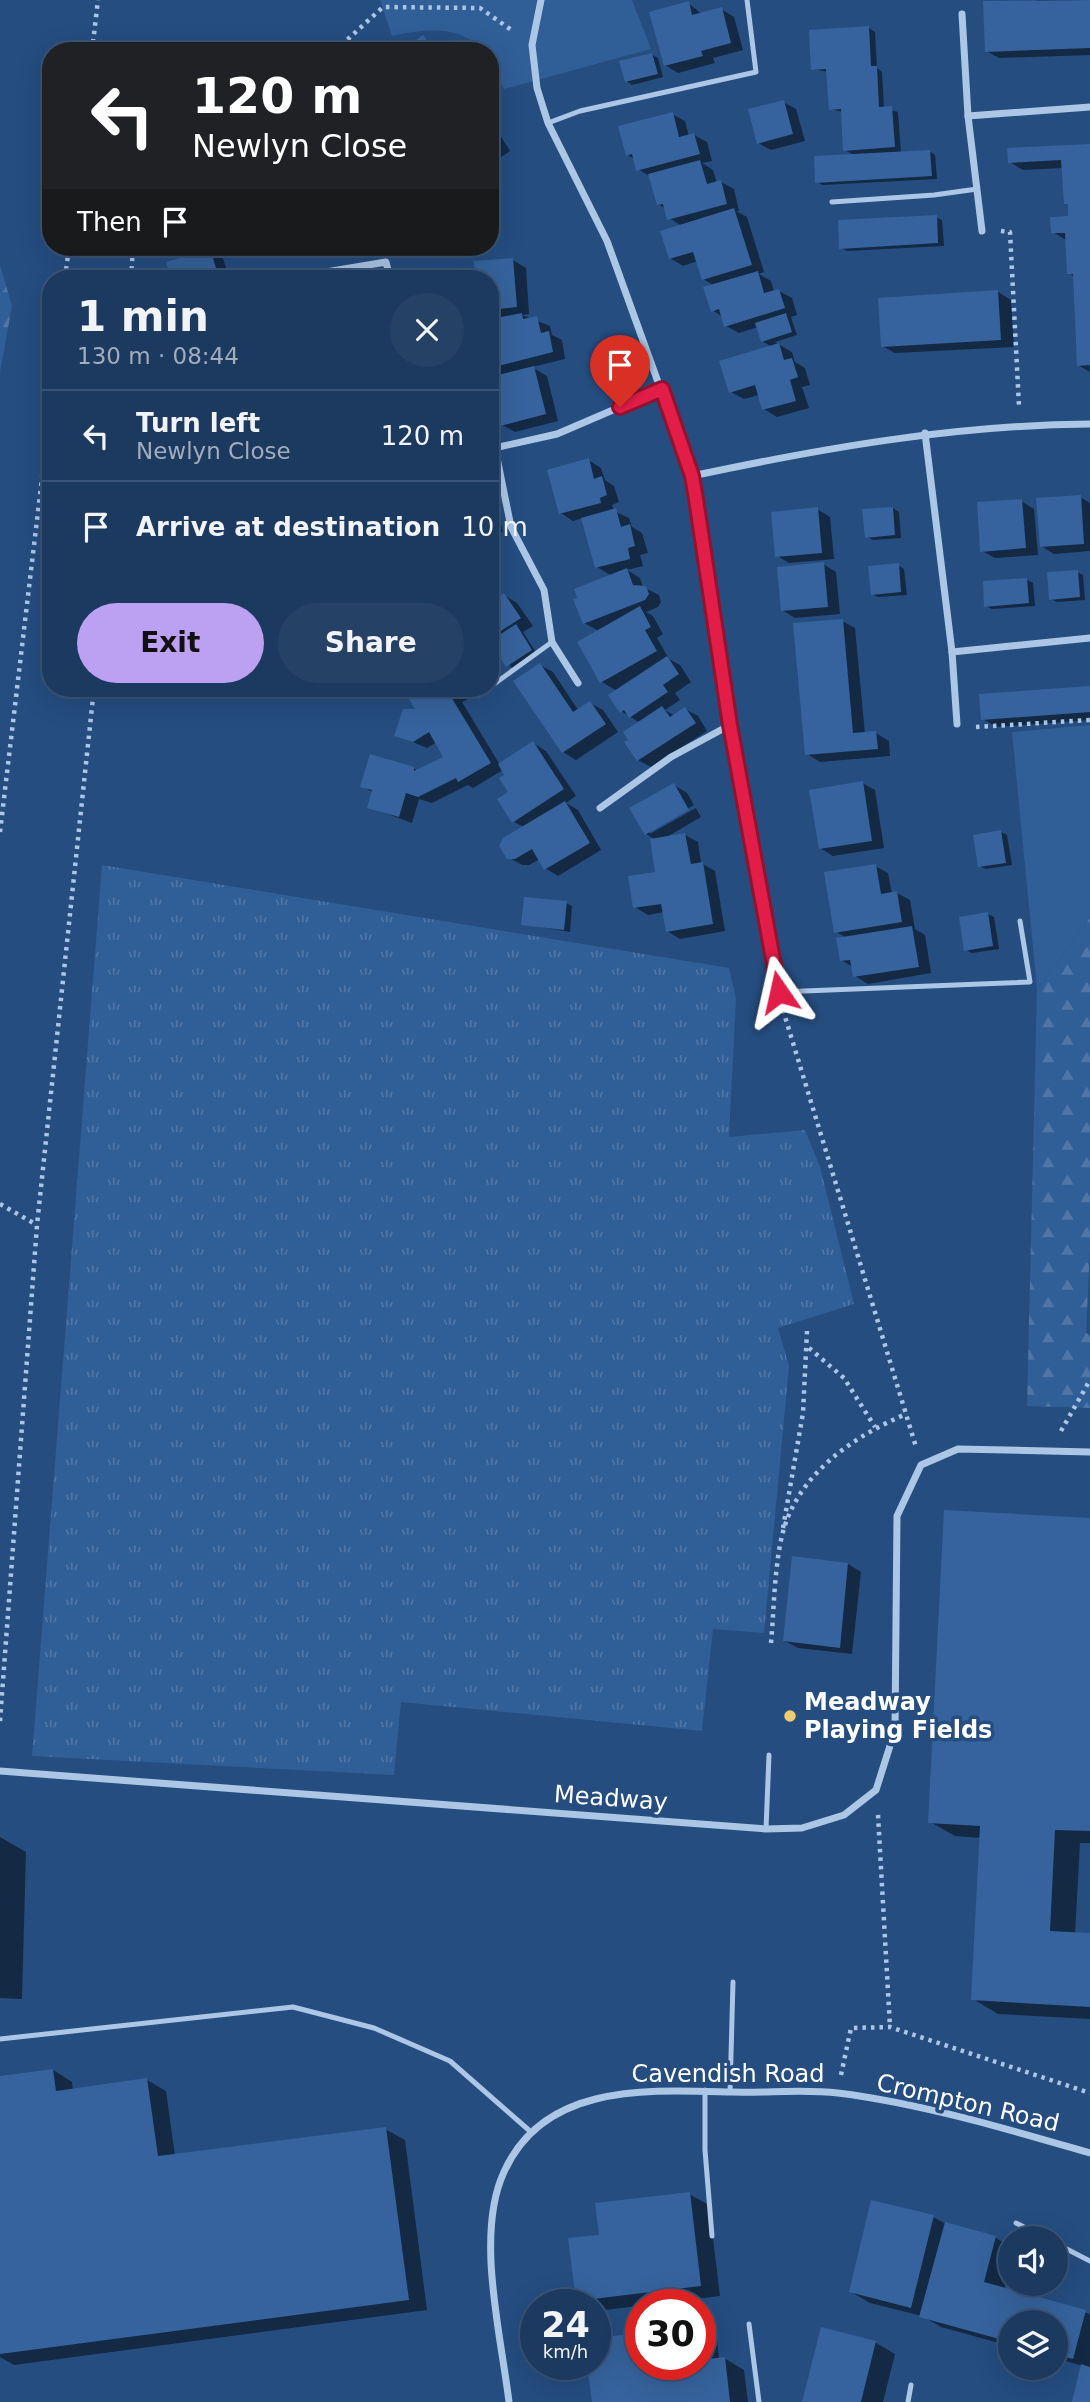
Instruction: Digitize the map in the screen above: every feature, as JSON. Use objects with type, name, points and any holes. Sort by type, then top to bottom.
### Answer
[{"type":"street","points":[[541,0],[532,45],[533,68],[548,123],[607,241],[692,476],[706,546],[730,725],[779,992]]},
{"type":"street","points":[[962,14],[968,116],[982,231]]},
{"type":"street","points":[[968,116],[1090,107]]},
{"type":"street","points":[[338,270],[386,262],[388,270]]},
{"type":"street","points":[[499,448],[557,434],[662,389]]},
{"type":"street","points":[[692,476],[803,453],[925,433],[1019,425],[1090,424]]},
{"type":"street","points":[[925,433],[952,652],[957,724]]},
{"type":"street","points":[[499,475],[511,527],[544,590],[552,642],[578,683]]},
{"type":"street","points":[[952,652],[1090,638]]},
{"type":"street","points":[[600,808],[671,757],[730,725]]},
{"type":"street","points":[[876,1790],[895,1730],[897,1516],[921,1465],[958,1449],[1090,1452]]},
{"type":"street","name":"Meadway","points":[[0,1771],[766,1829],[802,1828],[844,1815],[876,1790]]},
{"type":"street","name":"Cavendish Road","points":[[509,2402],[491,2231],[496,2196],[504,2170],[531,2132],[555,2115],[583,2101],[623,2093],[705,2090],[837,2093]]},
{"type":"street","name":"Crompton Road","points":[[837,2093],[968,2118],[1090,2153]]},
{"type":"lane","points":[[548,123],[580,111],[756,72],[747,0]]},
{"type":"lane","points":[[832,202],[934,195],[977,189]]},
{"type":"lane","points":[[499,680],[552,642]]},
{"type":"lane","points":[[779,992],[1030,982],[1020,921]]},
{"type":"lane","points":[[766,1829],[769,1755]]},
{"type":"lane","points":[[730,2092],[733,1982]]},
{"type":"lane","points":[[0,2039],[293,2007],[374,2028],[450,2061],[531,2132]]},
{"type":"lane","points":[[705,2090],[705,2150],[712,2236]]},
{"type":"lane","points":[[1016,2222],[1024,2226]]},
{"type":"lane","points":[[1068,2250],[1090,2261]]},
{"type":"lane","points":[[749,2324],[759,2402]]},
{"type":"lane","points":[[908,2402],[911,2385]]},
{"type":"path","points":[[93,42],[98,0]]},
{"type":"path","points":[[345,42],[383,7],[480,8],[532,45]]},
{"type":"path","points":[[982,231],[1010,232],[1019,425]]},
{"type":"path","points":[[0,832],[42,478]]},
{"type":"path","points":[[0,1721],[37,1225],[93,697]]},
{"type":"path","points":[[957,724],[982,727],[1090,720]]},
{"type":"path","points":[[779,992],[921,1465]]},
{"type":"path","points":[[0,1204],[37,1225]]},
{"type":"path","points":[[771,1643],[781,1539],[803,1413],[809,1347],[807,1331]]},
{"type":"path","points":[[809,1347],[844,1378],[875,1427]]},
{"type":"path","points":[[1049,1451],[1090,1380]]},
{"type":"path","points":[[781,1539],[794,1505],[830,1457],[875,1427],[906,1414]]},
{"type":"path","points":[[876,1790],[890,2027]]},
{"type":"path","points":[[837,2093],[850,2028],[890,2027],[1090,2093]]},
{"type":"green space","points":[[380,0],[632,0],[651,49],[504,89],[499,79],[499,42],[474,42],[463,36],[440,31],[392,36]]},
{"type":"green space","points":[[0,265],[12,306],[0,372]]},
{"type":"green space","points":[[1090,725],[1090,918],[1037,989],[1012,732]]},
{"type":"green space","points":[[102,865],[729,968],[736,999],[729,1137],[805,1130],[820,1167],[854,1304],[778,1328],[789,1366],[764,1633],[713,1629],[702,1731],[401,1702],[394,1775],[32,1756]]},
{"type":"green space","points":[[1090,918],[1090,1249],[1086,1333],[1090,1335],[1090,1408],[1027,1406],[1037,989]]},
{"type":"building","points":[[1090,0],[1090,48],[985,52],[983,1]]},
{"type":"building","points":[[689,1],[692,15],[722,7],[731,43],[701,51],[703,56],[664,66],[649,12]]},
{"type":"building","points":[[869,26],[871,66],[877,66],[879,107],[892,106],[895,147],[843,151],[841,109],[829,110],[826,69],[811,70],[809,30]]},
{"type":"building","points":[[423,35],[428,42],[414,42]]},
{"type":"building","points":[[652,53],[658,74],[625,82],[619,61]]},
{"type":"building","points":[[784,100],[793,134],[757,144],[748,109]]},
{"type":"building","points":[[673,112],[679,137],[694,133],[700,154],[636,171],[632,154],[626,156],[618,126]]},
{"type":"building","points":[[1090,144],[1090,365],[1077,366],[1073,274],[1067,274],[1065,233],[1051,233],[1050,217],[1068,216],[1068,204],[1064,204],[1061,160],[1008,163],[1007,148]]},
{"type":"building","points":[[930,150],[932,176],[815,183],[814,156]]},
{"type":"building","points":[[700,160],[707,184],[721,180],[727,204],[667,220],[663,204],[657,205],[648,174]]},
{"type":"building","points":[[734,208],[752,265],[702,280],[693,252],[669,259],[660,231]]},
{"type":"building","points":[[937,215],[938,243],[839,249],[838,220]]},
{"type":"building","points":[[186,256],[212,256],[216,268],[168,270],[166,262]]},
{"type":"building","points":[[513,258],[517,307],[499,309],[499,270],[475,270],[474,261]]},
{"type":"building","points":[[758,271],[764,293],[779,289],[785,308],[724,327],[719,309],[711,312],[703,287]]},
{"type":"building","points":[[998,290],[1001,340],[881,347],[878,298]]},
{"type":"building","points":[[522,313],[523,319],[537,316],[541,333],[549,331],[553,352],[499,366],[499,317]]},
{"type":"building","points":[[786,313],[792,332],[761,342],[755,323]]},
{"type":"building","points":[[779,343],[784,360],[792,358],[798,377],[790,380],[796,401],[762,410],[755,385],[729,393],[719,361]]},
{"type":"building","points":[[534,366],[546,414],[500,426],[499,375]]},
{"type":"building","points":[[589,458],[594,479],[602,476],[607,495],[600,498],[601,503],[559,514],[547,470]]},
{"type":"building","points":[[1081,495],[1084,544],[1040,547],[1036,498]]},
{"type":"building","points":[[1022,499],[1026,548],[980,552],[977,502]]},
{"type":"building","points":[[818,507],[822,553],[775,557],[771,512]]},
{"type":"building","points":[[893,507],[895,535],[865,538],[862,509]]},
{"type":"building","points":[[616,508],[621,527],[630,524],[635,546],[628,548],[630,559],[595,568],[581,518]]},
{"type":"building","points":[[824,562],[828,607],[781,611],[777,567]]},
{"type":"building","points":[[899,563],[901,592],[871,595],[868,566]]},
{"type":"building","points":[[627,568],[633,585],[646,586],[649,594],[645,600],[583,624],[573,599],[577,598],[574,589]]},
{"type":"building","points":[[1078,570],[1080,597],[1049,600],[1047,572]]},
{"type":"building","points":[[1027,578],[1029,603],[984,607],[983,581]]},
{"type":"building","points":[[504,593],[521,618],[499,632],[499,596]]},
{"type":"building","points":[[640,606],[651,627],[645,630],[657,651],[600,683],[577,642]]},
{"type":"building","points":[[843,619],[853,733],[876,731],[878,749],[805,755],[793,623]]},
{"type":"building","points":[[516,624],[532,650],[506,667],[499,656],[499,635]]},
{"type":"building","points":[[667,656],[679,674],[663,685],[668,692],[629,718],[624,710],[620,713],[608,695]]},
{"type":"building","points":[[540,663],[573,712],[590,701],[606,724],[562,753],[513,681]]},
{"type":"building","points":[[1090,686],[1090,712],[981,720],[979,694]]},
{"type":"building","points":[[408,697],[451,697],[491,763],[458,782],[456,778],[418,797],[406,793],[399,817],[367,808],[372,790],[360,787],[370,754],[414,767],[414,771],[443,757],[429,732],[413,742],[394,736],[403,709],[415,709]]},
{"type":"building","points":[[662,706],[670,717],[685,707],[696,723],[637,761],[624,742],[628,740],[623,732]]},
{"type":"building","points":[[533,741],[564,789],[512,823],[497,799],[508,792],[499,778],[504,775],[498,764]]},
{"type":"building","points":[[863,781],[872,841],[819,849],[809,790]]},
{"type":"building","points":[[674,783],[689,810],[645,835],[629,808]]},
{"type":"building","points":[[565,801],[590,843],[544,870],[532,849],[515,859],[507,859],[499,846],[503,838]]},
{"type":"building","points":[[1001,830],[1006,863],[978,867],[973,835]]},
{"type":"building","points":[[685,833],[691,864],[703,862],[713,924],[666,932],[661,904],[633,908],[628,876],[655,872],[650,839]]},
{"type":"building","points":[[876,864],[881,894],[897,891],[902,922],[834,933],[824,872]]},
{"type":"building","points":[[524,897],[567,901],[564,930],[521,925]]},
{"type":"building","points":[[988,912],[993,946],[964,951],[959,917]]},
{"type":"building","points":[[912,926],[919,967],[853,977],[850,960],[840,961],[836,938]]},
{"type":"building","points":[[944,1510],[1090,1518],[1090,1831],[1055,1830],[1050,1931],[1090,1933],[1090,2007],[971,2000],[980,1826],[928,1823]]},
{"type":"building","points":[[792,1556],[848,1563],[840,1648],[783,1641]]},
{"type":"building","points":[[53,2069],[56,2091],[147,2078],[158,2156],[386,2127],[409,2300],[0,2354],[0,2076]]},
{"type":"building","points":[[690,2192],[701,2286],[625,2289],[625,2295],[611,2297],[611,2289],[574,2289],[568,2238],[599,2235],[595,2203]]},
{"type":"building","points":[[871,2200],[934,2215],[911,2308],[849,2292]]},
{"type":"building","points":[[945,2222],[996,2236],[984,2282],[998,2286],[998,2296],[1035,2296],[1086,2310],[1073,2359],[1068,2358],[1068,2310],[998,2310],[998,2339],[919,2317]]},
{"type":"building","points":[[821,2327],[876,2341],[861,2402],[802,2402]]},
{"type":"building","points":[[625,2335],[625,2380],[716,2380],[716,2358],[725,2357],[730,2402],[592,2402],[589,2380],[611,2380],[611,2336]]},
{"type":"building","points":[[1081,2364],[1090,2367],[1090,2402],[1072,2402]]},
{"type":"place","name":"Meadway Playing Fields","points":[[790,1716]]},
{"type":"route","points":[[620,407],[662,389],[692,476],[706,546],[730,725],[779,992]]}]
